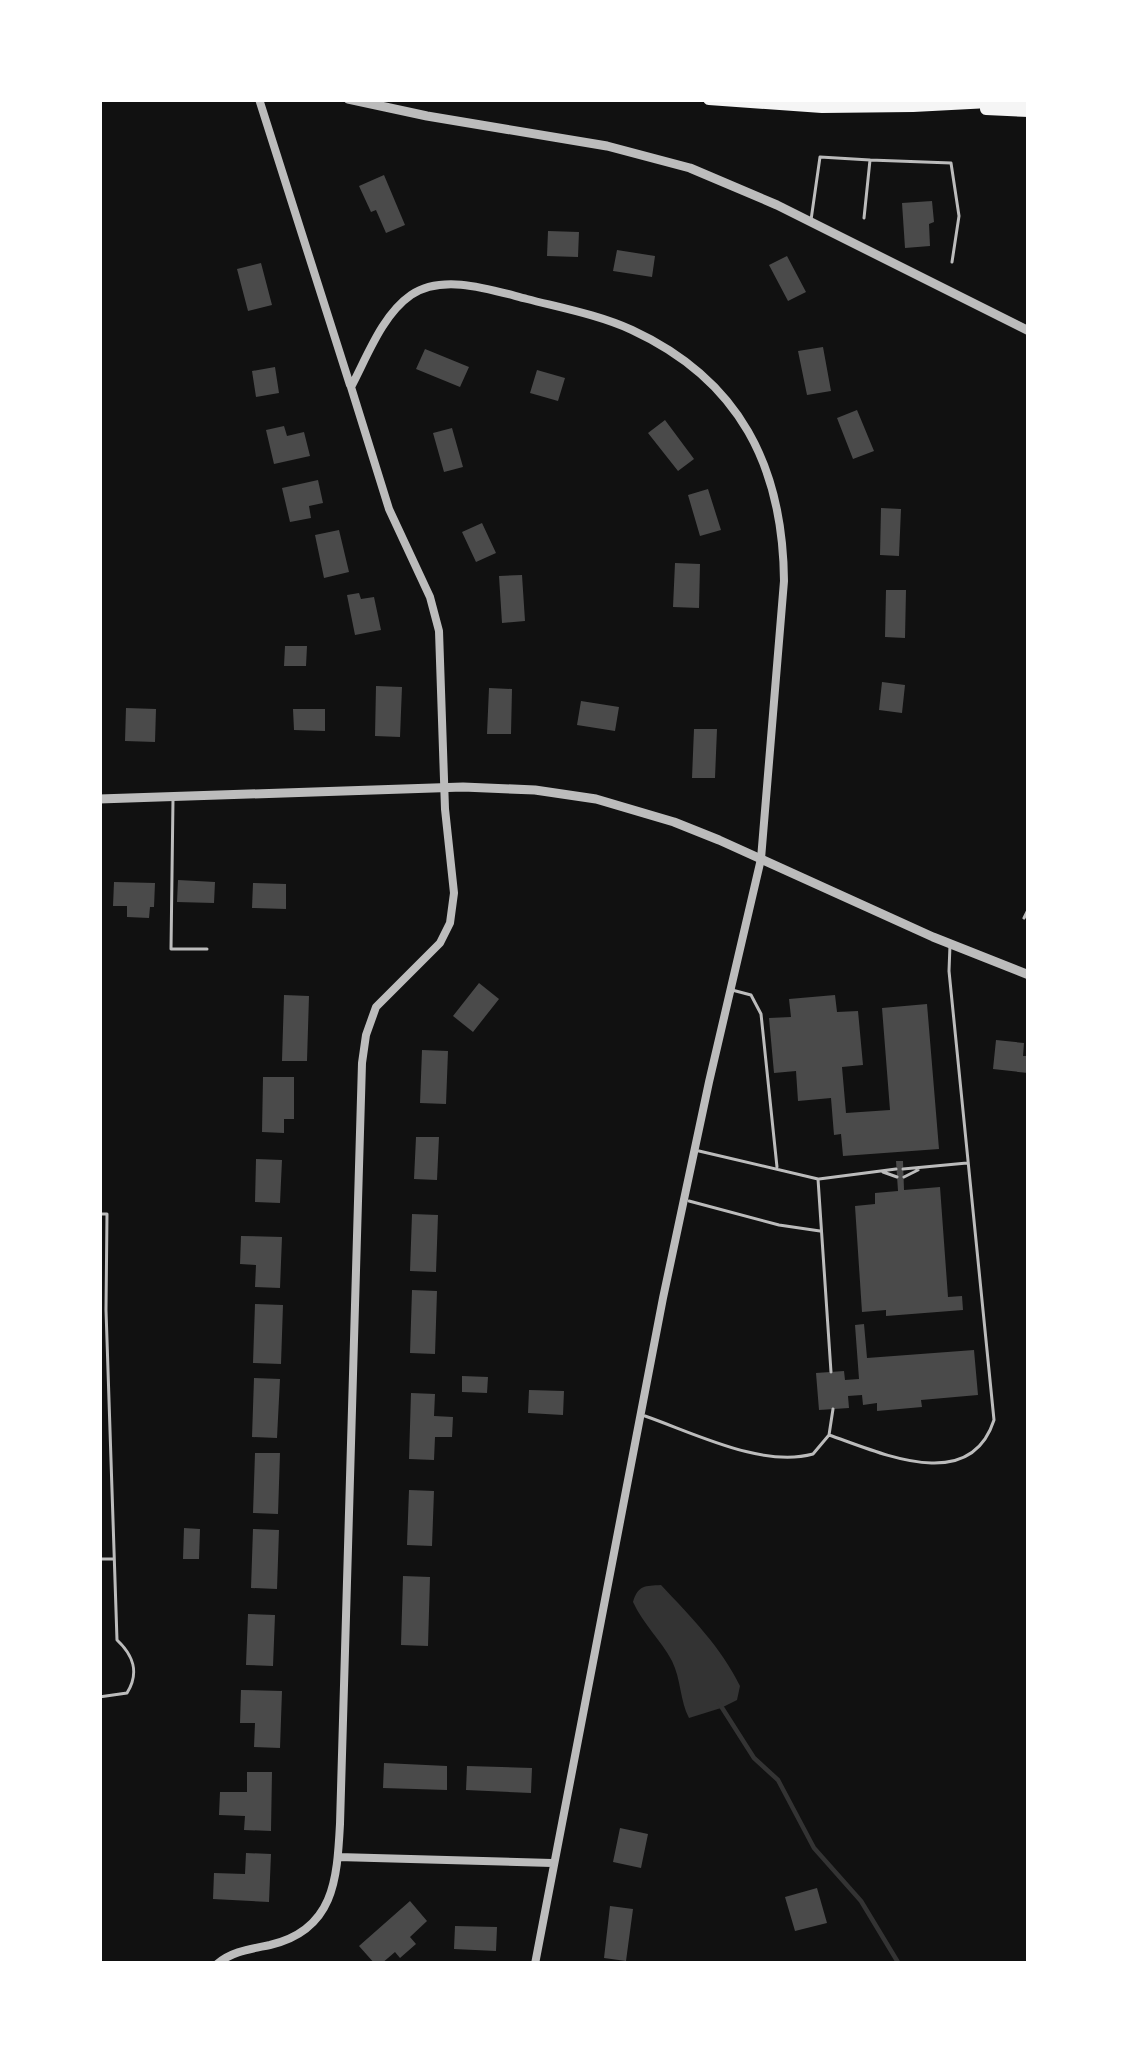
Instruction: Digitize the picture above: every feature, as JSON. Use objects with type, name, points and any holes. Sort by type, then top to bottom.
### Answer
[{"type":"highway","points":[[709,99],[822,107],[1029,100]]},
{"type":"highway","points":[[913,106],[1029,111]]},
{"type":"street","points":[[217,1964],[305,1931],[328,1903],[338,1857],[362,1063],[376,1007],[440,943],[453,914],[454,893],[444,788],[439,631],[422,578],[382,492],[260,99]]},
{"type":"street","points":[[348,99],[662,158],[811,222],[1029,331]]},
{"type":"street","points":[[351,387],[396,308],[423,289],[455,285],[491,290],[634,331],[666,349],[719,394],[754,439],[778,502],[784,542],[761,859],[640,1414],[535,1964]]},
{"type":"street","points":[[99,799],[444,788],[535,790],[596,799],[674,822],[1029,975]]},
{"type":"street","points":[[338,1857],[553,1863]]},
{"type":"lane","points":[[811,222],[820,157],[951,163],[959,215],[952,262]]},
{"type":"lane","points":[[865,218],[870,160]]},
{"type":"lane","points":[[173,797],[171,949],[207,950]]},
{"type":"lane","points":[[1024,918],[1029,908]]},
{"type":"lane","points":[[829,1436],[903,1460],[961,1460],[977,1451],[994,1420],[950,944]]},
{"type":"lane","points":[[730,989],[751,995],[761,1014],[777,1168]]},
{"type":"lane","points":[[694,1150],[818,1179],[968,1163]]},
{"type":"lane","points":[[904,1177],[925,1167]]},
{"type":"lane","points":[[881,1171],[897,1177]]},
{"type":"lane","points":[[818,1179],[831,1372]]},
{"type":"lane","points":[[684,1199],[821,1232]]},
{"type":"lane","points":[[99,1214],[107,1214],[117,1640],[130,1653],[132,1684],[127,1693],[99,1697]]},
{"type":"lane","points":[[99,1264],[106,1264]]},
{"type":"lane","points":[[99,1310],[106,1310]]},
{"type":"lane","points":[[640,1414],[743,1450],[781,1458],[813,1454],[829,1436],[833,1409]]},
{"type":"lane","points":[[99,1559],[115,1559]]},
{"type":"shaded area","points":[[661,1585],[724,1658],[740,1686],[737,1700],[689,1718],[672,1661],[633,1602],[643,1588]]},
{"type":"building","points":[[384,175],[405,225],[386,233],[359,186]]},
{"type":"building","points":[[932,201],[930,246],[905,248],[902,203]]},
{"type":"building","points":[[548,231],[579,232],[578,257],[547,256]]},
{"type":"building","points":[[617,250],[655,256],[652,277],[613,271]]},
{"type":"building","points":[[787,256],[806,292],[788,301],[769,265]]},
{"type":"building","points":[[261,263],[272,305],[248,311],[237,269]]},
{"type":"building","points":[[823,347],[831,391],[807,395],[798,351]]},
{"type":"building","points":[[425,349],[469,367],[460,387],[416,369]]},
{"type":"building","points":[[275,367],[279,393],[256,397],[252,371]]},
{"type":"building","points":[[537,370],[565,378],[558,401],[530,393]]},
{"type":"building","points":[[857,410],[874,451],[853,459],[837,418]]},
{"type":"building","points":[[665,420],[694,459],[678,471],[648,433]]},
{"type":"building","points":[[284,426],[287,436],[304,432],[310,456],[274,464],[266,430]]},
{"type":"building","points":[[452,428],[463,467],[444,472],[433,433]]},
{"type":"building","points":[[318,480],[323,503],[309,506],[311,518],[290,522],[282,488]]},
{"type":"building","points":[[708,489],[721,530],[700,536],[688,495]]},
{"type":"building","points":[[881,508],[901,509],[899,556],[880,555]]},
{"type":"building","points":[[482,523],[496,553],[476,562],[462,532]]},
{"type":"building","points":[[339,530],[349,572],[324,578],[315,535]]},
{"type":"building","points":[[675,563],[700,564],[699,608],[673,607]]},
{"type":"building","points":[[522,575],[525,621],[502,623],[499,576]]},
{"type":"building","points":[[886,590],[906,590],[905,638],[885,637]]},
{"type":"building","points":[[359,593],[361,599],[374,597],[381,630],[355,635],[347,595]]},
{"type":"building","points":[[285,646],[307,646],[306,666],[284,666]]},
{"type":"building","points":[[882,682],[905,685],[902,713],[879,710]]},
{"type":"building","points":[[376,686],[402,687],[400,737],[375,736]]},
{"type":"building","points":[[489,688],[512,689],[511,734],[487,734]]},
{"type":"building","points":[[581,701],[619,707],[615,731],[577,725]]},
{"type":"building","points":[[126,708],[156,709],[155,742],[125,741]]},
{"type":"building","points":[[293,709],[325,709],[325,731],[294,730]]},
{"type":"building","points":[[694,729],[717,729],[715,778],[692,778]]},
{"type":"building","points":[[178,880],[215,882],[214,903],[177,902]]},
{"type":"building","points":[[114,882],[155,883],[149,918],[127,917],[127,906],[113,906]]},
{"type":"building","points":[[253,883],[286,884],[286,909],[252,908]]},
{"type":"building","points":[[479,983],[499,999],[473,1032],[453,1016]]},
{"type":"building","points":[[284,995],[309,996],[307,1061],[282,1061]]},
{"type":"building","points":[[835,995],[837,1012],[858,1011],[863,1065],[842,1067],[846,1113],[890,1110],[882,1008],[927,1004],[939,1149],[843,1156],[841,1134],[834,1135],[831,1098],[798,1101],[796,1071],[774,1073],[769,1018],[791,1017],[789,999]]},
{"type":"building","points":[[996,1040],[1024,1043],[1028,1073],[993,1069]]},
{"type":"building","points":[[422,1050],[448,1051],[446,1104],[420,1103]]},
{"type":"building","points":[[263,1077],[294,1077],[294,1119],[284,1119],[284,1133],[262,1132]]},
{"type":"building","points":[[416,1137],[439,1137],[437,1180],[414,1179]]},
{"type":"building","points":[[256,1159],[282,1160],[280,1203],[255,1202]]},
{"type":"building","points":[[896,1161],[903,1161],[904,1190],[940,1187],[948,1297],[962,1296],[963,1310],[886,1316],[886,1310],[862,1312],[855,1206],[875,1204],[875,1193],[898,1191]]},
{"type":"building","points":[[412,1214],[438,1215],[436,1272],[410,1271]]},
{"type":"building","points":[[241,1236],[282,1237],[280,1288],[255,1287],[256,1265],[240,1264]]},
{"type":"building","points":[[412,1290],[437,1291],[435,1354],[410,1353]]},
{"type":"building","points":[[255,1304],[283,1305],[281,1364],[253,1363]]},
{"type":"building","points":[[864,1324],[867,1358],[974,1350],[978,1395],[921,1400],[922,1407],[877,1411],[877,1403],[863,1405],[862,1395],[848,1396],[849,1408],[819,1410],[816,1373],[844,1371],[845,1380],[859,1379],[855,1325]]},
{"type":"building","points":[[462,1376],[488,1377],[487,1393],[462,1392]]},
{"type":"building","points":[[254,1378],[280,1379],[277,1438],[252,1437]]},
{"type":"building","points":[[529,1390],[564,1391],[563,1415],[528,1413]]},
{"type":"building","points":[[411,1393],[435,1394],[434,1416],[453,1417],[452,1437],[435,1437],[434,1460],[409,1459]]},
{"type":"building","points":[[255,1453],[280,1453],[278,1514],[253,1513]]},
{"type":"building","points":[[409,1490],[434,1491],[432,1546],[407,1545]]},
{"type":"building","points":[[184,1528],[200,1529],[199,1559],[183,1559]]},
{"type":"building","points":[[253,1529],[279,1530],[277,1589],[251,1588]]},
{"type":"building","points":[[403,1576],[430,1577],[428,1646],[401,1645]]},
{"type":"building","points":[[248,1614],[275,1615],[273,1666],[246,1665]]},
{"type":"building","points":[[241,1690],[282,1691],[280,1748],[254,1747],[255,1723],[240,1723]]},
{"type":"building","points":[[384,1763],[447,1766],[447,1790],[383,1788]]},
{"type":"building","points":[[467,1766],[532,1768],[531,1793],[466,1790]]},
{"type":"building","points":[[247,1772],[272,1772],[271,1831],[244,1830],[245,1816],[219,1815],[220,1792],[247,1792]]},
{"type":"building","points":[[620,1828],[648,1834],[641,1868],[613,1862]]},
{"type":"building","points":[[246,1853],[271,1854],[269,1902],[213,1899],[214,1873],[245,1874]]},
{"type":"building","points":[[817,1888],[827,1923],[795,1931],[785,1897]]},
{"type":"building","points":[[410,1901],[427,1921],[410,1937],[416,1944],[400,1958],[395,1952],[375,1964],[359,1946]]},
{"type":"building","points":[[610,1906],[633,1909],[626,1961],[604,1958]]},
{"type":"building","points":[[455,1926],[497,1927],[496,1951],[454,1949]]},
{"type":"waterway","points":[[719,1703],[754,1758],[778,1780],[814,1848],[861,1901],[899,1964]]}]
